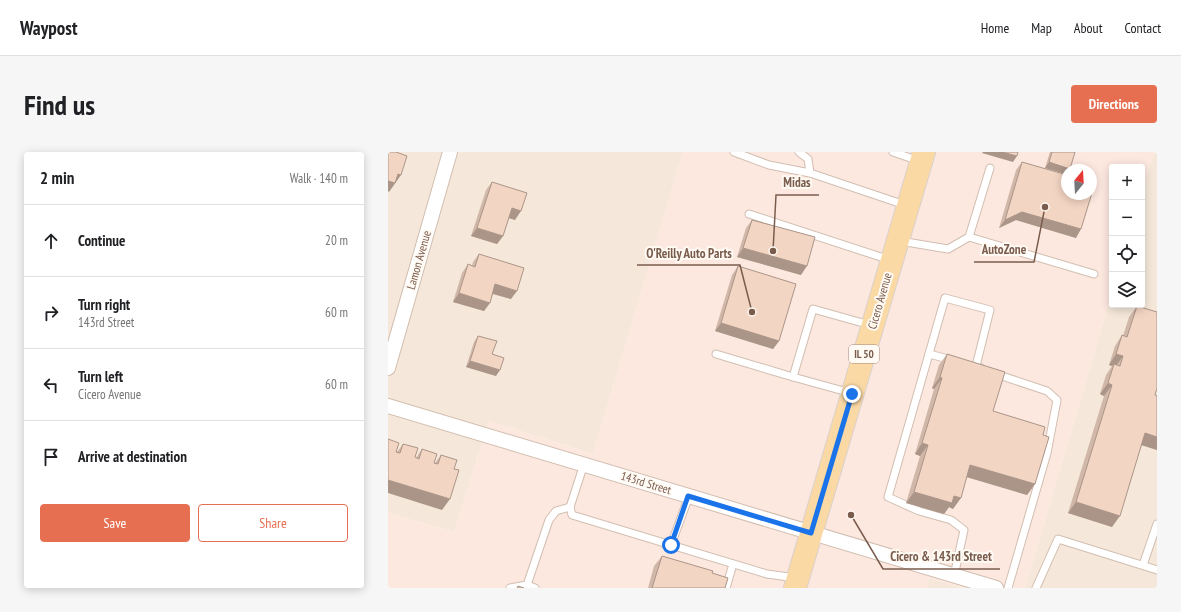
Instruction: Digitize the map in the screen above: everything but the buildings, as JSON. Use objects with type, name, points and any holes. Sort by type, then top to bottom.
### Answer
[{"type":"main road","name":"Cicero Avenue","points":[[796,583],[922,157]]},
{"type":"street","name":"Lamon Avenue","points":[[388,368],[450,152]]},
{"type":"street","name":"143rd Street","points":[[388,406],[996,588]]},
{"type":"lane","points":[[734,152],[769,166],[810,173],[908,206]]},
{"type":"lane","points":[[799,152],[808,159],[810,173]]},
{"type":"lane","points":[[893,152],[922,157]]},
{"type":"lane","points":[[970,237],[990,168]]},
{"type":"lane","points":[[749,214],[895,250],[948,249],[970,237],[1094,274]]},
{"type":"lane","points":[[954,576],[964,530],[951,520],[919,511],[888,497],[945,298],[990,310],[969,365]]},
{"type":"lane","points":[[793,377],[813,309],[873,326]]},
{"type":"lane","points":[[716,354],[852,394]]},
{"type":"lane","points":[[929,354],[969,365],[1047,391],[1057,400],[1048,453],[1008,588]]},
{"type":"lane","points":[[584,464],[570,507],[572,515],[796,583]]},
{"type":"lane","points":[[671,545],[688,496]]},
{"type":"lane","points":[[527,585],[549,520],[556,511],[570,507]]},
{"type":"lane","points":[[1143,566],[1157,524]]},
{"type":"lane","points":[[1036,588],[1058,539],[1157,570]]},
{"type":"lane","points":[[726,588],[733,564]]},
{"type":"lane","points":[[510,588],[527,585],[535,588]]},
{"type":"shaded area","points":[[388,152],[683,152],[593,454],[489,421],[454,532],[388,513]]},
{"type":"shaded area","points":[[683,152],[1154,152],[1145,181],[1145,164],[1109,164],[1109,303],[1025,588],[962,588],[929,578],[926,588],[388,588],[388,513],[454,532],[489,421],[593,454]]},
{"type":"shaded area","points":[[1154,152],[1157,152],[1157,588],[1025,588],[1109,303],[1109,308],[1145,308],[1145,181]]},
{"type":"shaded area","points":[[929,578],[962,588],[926,588]]},
{"type":"place","name":"AutoZone","points":[[1045,207]]},
{"type":"place","name":"Midas","points":[[773,251]]},
{"type":"place","name":"O'Reilly Auto Parts","points":[[752,312]]},
{"type":"place","name":"Cicero & 143rd Street","points":[[851,515]]},
{"type":"route","points":[[671,545],[688,496],[811,533],[852,394]]}]
